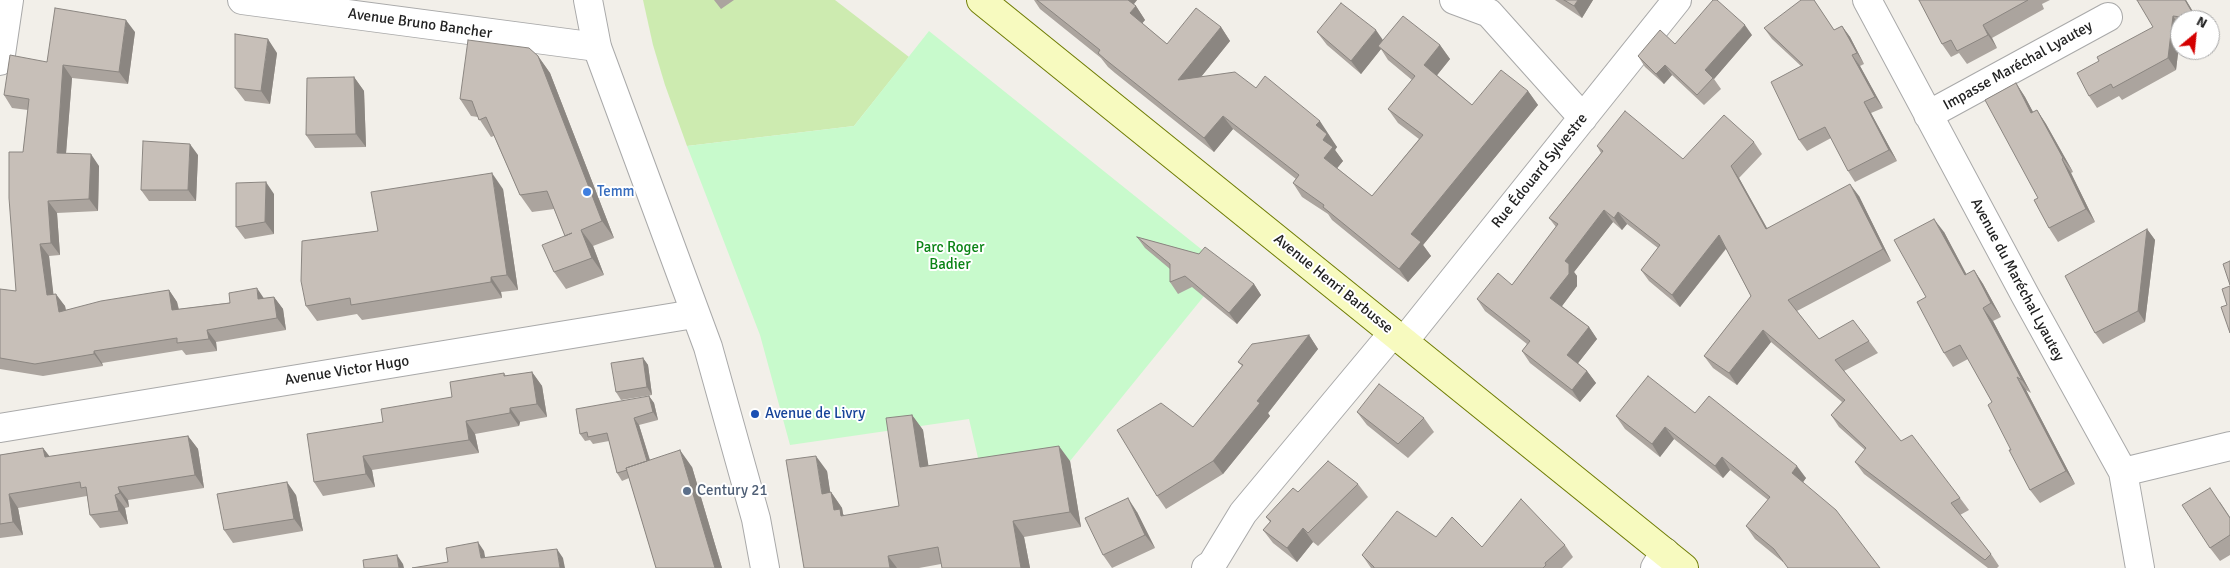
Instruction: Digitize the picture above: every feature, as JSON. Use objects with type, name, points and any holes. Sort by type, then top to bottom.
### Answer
[{"type":"main road","name":"Avenue Henri Barbusse","points":[[981,0],[1398,337],[1668,563]]},
{"type":"street","points":[[0,61],[9,0]]},
{"type":"street","name":"Avenue Bruno Bancher","points":[[242,0],[597,47]]},
{"type":"street","points":[[588,0],[597,47],[711,357],[756,519],[765,568]]},
{"type":"street","points":[[1454,0],[1489,13],[1583,118]]},
{"type":"street","name":"Rue Édouard Sylvestre","points":[[1206,568],[1212,564],[1244,513],[1398,337],[1583,118],[1677,0]]},
{"type":"street","name":"Avenue du Maréchal Lyautey","points":[[1867,0],[2025,295],[2123,472],[2140,568]]},
{"type":"street","name":"Impasse Maréchal Lyautey","points":[[1928,115],[2108,17]]},
{"type":"street","name":"Avenue Victor Hugo","points":[[0,428],[694,314]]},
{"type":"street","points":[[2123,472],[2230,446]]},
{"type":"green space","points":[[643,0],[835,0],[909,57],[854,126],[687,146],[665,85],[653,45]]},
{"type":"green space","name":"Parc Roger Badier","points":[[929,31],[1226,269],[1070,461],[982,475],[969,419],[790,445],[760,335],[687,146],[854,126]]},
{"type":"building","points":[[1037,0],[1128,0],[1136,6],[1130,13],[1167,44],[1196,8],[1221,27],[1178,80],[1235,72],[1256,88],[1265,76],[1320,121],[1316,125],[1327,134],[1323,140],[1333,147],[1324,158],[1372,196],[1423,135],[1388,109],[1415,76],[1378,46],[1403,16],[1440,45],[1424,65],[1472,105],[1501,70],[1528,91],[1411,234],[1421,242],[1399,269],[1323,207],[1324,205],[1293,183],[1299,175],[1223,116],[1204,138],[1106,60],[1098,53],[1100,50]]},
{"type":"building","points":[[1564,0],[1578,0],[1574,6]]},
{"type":"building","points":[[1713,0],[1717,0],[1745,25],[1705,70],[1713,78],[1697,95],[1665,65],[1656,74],[1638,56],[1660,30],[1675,44]]},
{"type":"building","points":[[1801,0],[1814,0],[1834,30],[1842,26],[1857,53],[1852,55],[1875,97],[1864,102],[1889,150],[1848,171],[1825,127],[1799,140],[1771,82],[1803,65],[1764,28]]},
{"type":"building","points":[[1919,0],[2028,0],[1983,25],[1988,35],[1957,51],[1951,40],[1942,44]]},
{"type":"building","points":[[2137,0],[2185,0],[2191,10],[2170,10],[2168,58],[2113,88],[2111,84],[2089,96],[2077,73],[2099,61],[2097,57],[2153,27]]},
{"type":"building","points":[[1341,3],[1376,30],[1351,61],[1317,32]]},
{"type":"building","points":[[55,8],[126,20],[119,72],[63,65],[57,153],[91,154],[89,199],[48,201],[51,243],[40,244],[47,295],[56,294],[59,312],[101,301],[169,290],[172,310],[230,303],[229,293],[257,288],[258,299],[274,297],[277,318],[207,330],[209,339],[177,343],[177,338],[94,351],[94,354],[35,364],[0,358],[0,289],[16,291],[9,198],[9,152],[23,152],[29,99],[4,95],[10,55],[47,62]]},
{"type":"building","points":[[235,34],[268,39],[261,91],[235,88]]},
{"type":"building","points":[[468,40],[529,48],[538,56],[602,221],[581,230],[592,258],[554,272],[542,245],[565,236],[547,191],[520,195],[486,117],[479,120],[472,101],[460,99]]},
{"type":"building","points":[[354,77],[356,134],[306,135],[307,78]]},
{"type":"building","points":[[2016,83],[2031,113],[2037,110],[2063,158],[2086,209],[2049,228],[2034,200],[2038,198],[1985,100]]},
{"type":"building","points":[[1625,111],[1683,159],[1724,115],[1754,142],[1731,166],[1766,229],[1850,184],[1883,249],[1788,300],[1819,339],[1853,320],[1869,341],[1835,360],[1901,441],[1912,435],[1960,498],[1951,503],[1991,554],[1985,560],[1855,462],[1866,448],[1831,415],[1845,400],[1763,330],[1729,373],[1704,356],[1751,296],[1719,235],[1672,295],[1641,270],[1660,245],[1618,212],[1614,218],[1604,210],[1565,261],[1569,264],[1569,274],[1550,298],[1589,327],[1567,355],[1587,371],[1572,390],[1522,351],[1530,341],[1477,299],[1498,273],[1512,285],[1558,224],[1549,218],[1603,151],[1597,146]]},
{"type":"building","points":[[143,141],[190,144],[188,190],[141,190]]},
{"type":"building","points":[[492,173],[507,275],[491,277],[491,282],[351,305],[350,298],[306,306],[301,281],[302,241],[378,231],[371,192]]},
{"type":"building","points":[[266,182],[265,222],[236,227],[236,183]]},
{"type":"building","points":[[1934,219],[1965,275],[1974,270],[1991,303],[1983,308],[2022,380],[2017,377],[2066,471],[2030,490],[1988,405],[1992,402],[1960,345],[1944,353],[1917,302],[1926,297],[1894,240]]},
{"type":"building","points":[[2147,229],[2138,311],[2095,333],[2065,276]]},
{"type":"building","points":[[1137,237],[1199,254],[1205,247],[1254,284],[1229,313],[1185,276],[1170,282],[1170,264]]},
{"type":"building","points":[[2230,261],[2230,285],[2223,264]]},
{"type":"building","points":[[2230,286],[2230,333],[2221,307],[2227,305],[2222,289]]},
{"type":"building","points":[[1309,335],[1257,401],[1260,403],[1213,461],[1157,496],[1117,430],[1161,403],[1193,427],[1243,365],[1238,362],[1252,344]]},
{"type":"building","points":[[643,358],[647,387],[616,392],[611,363]]},
{"type":"building","points":[[532,372],[537,404],[510,408],[510,413],[466,421],[469,440],[363,456],[366,474],[314,482],[307,434],[383,422],[381,409],[452,397],[450,382],[504,373],[504,376]]},
{"type":"building","points":[[1648,376],[1695,413],[1709,396],[1797,466],[1792,473],[1836,510],[1880,568],[1788,568],[1774,549],[1746,526],[1770,497],[1722,457],[1715,466],[1665,427],[1652,444],[1616,416]]},
{"type":"building","points":[[1379,384],[1424,418],[1398,444],[1357,412]]},
{"type":"building","points":[[649,396],[653,412],[634,418],[647,461],[617,473],[607,433],[588,437],[587,432],[580,434],[576,409]]},
{"type":"building","points":[[912,415],[920,467],[1059,446],[1070,512],[1013,521],[1021,568],[942,568],[938,547],[888,556],[890,568],[804,568],[786,460],[816,456],[822,494],[831,492],[834,510],[840,509],[841,516],[899,506],[886,418]]},
{"type":"building","points":[[188,436],[195,475],[118,487],[120,493],[115,495],[119,511],[90,515],[86,487],[81,488],[80,482],[9,494],[13,522],[0,524],[0,455],[43,448],[45,457]]},
{"type":"building","points":[[680,450],[715,568],[656,568],[626,468]]},
{"type":"building","points":[[1328,461],[1358,484],[1308,533],[1303,528],[1287,548],[1263,530],[1271,521],[1266,517],[1293,488],[1298,492]]},
{"type":"building","points":[[287,482],[294,519],[224,530],[217,494]]},
{"type":"building","points":[[2210,488],[2230,518],[2230,535],[2210,548],[2182,505]]},
{"type":"building","points":[[1128,498],[1145,535],[1103,555],[1085,518]]},
{"type":"building","points":[[1521,499],[1565,545],[1545,563],[1546,565],[1543,568],[1374,568],[1362,555],[1397,511],[1436,537],[1452,517],[1482,547]]},
{"type":"building","points":[[478,542],[481,558],[557,549],[560,568],[412,568],[448,562],[446,548]]},
{"type":"building","points":[[397,555],[399,568],[364,568],[363,560]]},
{"type":"place","name":"Temm","points":[[587,192]]},
{"type":"place","name":"Avenue de Livry","points":[[755,414]]},
{"type":"place","name":"Century 21","points":[[687,491]]}]
